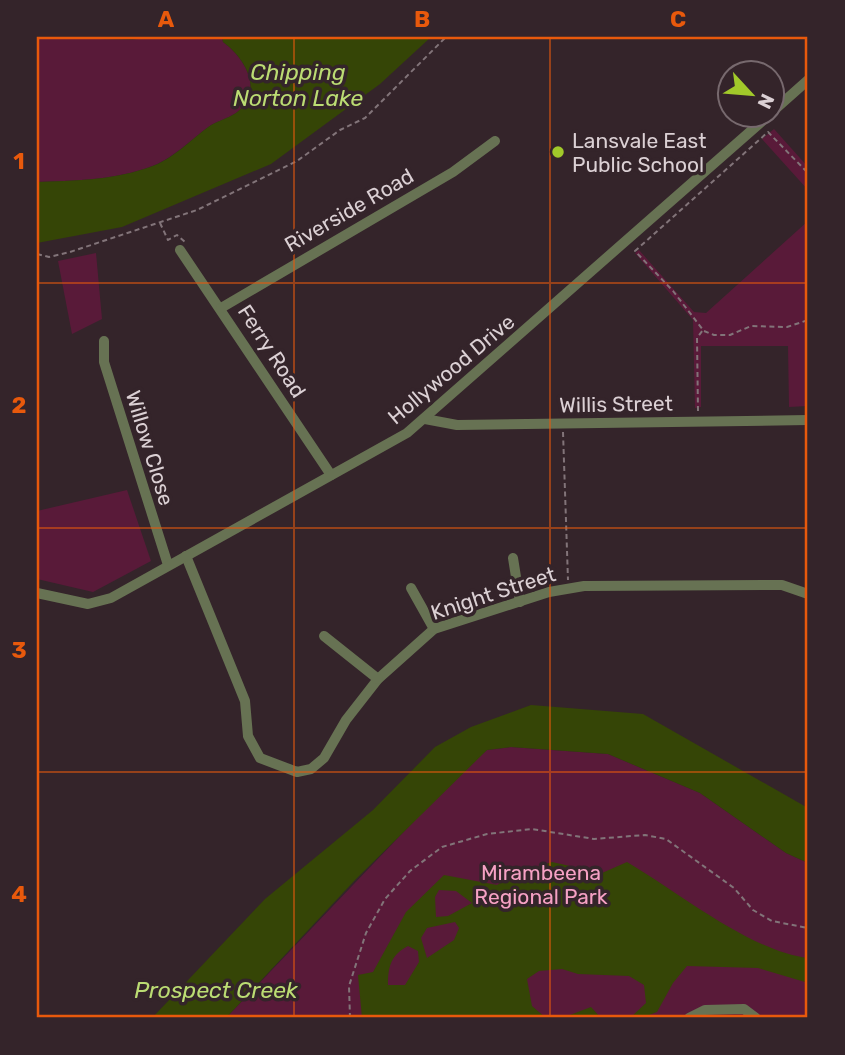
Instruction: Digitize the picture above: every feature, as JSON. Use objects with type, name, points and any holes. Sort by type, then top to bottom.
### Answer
[{"type":"street","name":"Hollywood Drive","points":[[786,100],[808,80]]},
{"type":"street","name":"Hollywood Drive","points":[[37,593],[88,604],[111,598],[407,433],[752,130]]},
{"type":"street","name":"Riverside Road","points":[[220,308],[453,172],[495,141]]},
{"type":"street","name":"Ferry Road","points":[[180,250],[331,475]]},
{"type":"street","name":"Willow Close","points":[[104,341],[104,362],[168,565]]},
{"type":"street","name":"Willis Street","points":[[425,419],[457,425],[563,424],[807,415]]},
{"type":"street","name":"Knight Street","points":[[186,556],[228,653],[245,701],[248,736],[260,758],[297,772],[311,769],[324,758],[346,720],[378,679],[434,629],[568,588],[584,586],[782,585],[808,594]]},
{"type":"street","points":[[513,558],[520,602]]},
{"type":"street","points":[[411,588],[434,629]]},
{"type":"street","points":[[324,636],[378,679]]},
{"type":"street","points":[[689,1018],[705,1010],[744,1009],[756,1018]]},
{"type":"path","points":[[37,254],[50,257],[70,252],[197,210],[297,161],[340,130],[365,118],[446,37]]},
{"type":"path","points":[[808,173],[768,132],[635,251],[673,291],[703,330],[714,335],[730,335],[751,326],[787,327],[808,320]]},
{"type":"path","points":[[160,223],[168,240],[177,236],[182,238],[187,245],[180,250]]},
{"type":"path","points":[[698,421],[697,338],[703,330]]},
{"type":"path","points":[[807,415],[808,387]]},
{"type":"path","points":[[563,424],[568,588]]},
{"type":"path","points":[[350,1018],[349,986],[366,933],[385,899],[410,871],[442,847],[487,834],[532,829],[594,839],[645,835],[666,838],[734,888],[753,910],[772,921],[808,928]]},
{"type":"path","points":[[789,1018],[808,1017]]},
{"type":"green space","points":[[37,37],[132,40],[151,37],[222,37],[249,75],[250,95],[245,105],[236,113],[210,126],[177,152],[153,166],[105,178],[37,182]]},
{"type":"green space","points":[[775,130],[808,167],[808,190],[762,139]]},
{"type":"green space","points":[[808,221],[808,406],[789,407],[788,346],[701,346],[701,407],[695,408],[693,320],[635,253],[639,250],[694,312],[706,313]]},
{"type":"green space","points":[[96,253],[102,319],[72,334],[58,261]]},
{"type":"green space","points":[[127,490],[151,561],[93,592],[37,579],[37,511]]},
{"type":"green space","name":"Mirambeena Regional Park","points":[[511,747],[608,754],[700,793],[786,853],[808,863],[808,1018],[226,1018],[457,776],[487,750]]},
{"type":"water","name":"Chipping Norton Lake","points":[[222,37],[431,37],[380,84],[271,164],[122,227],[37,243],[37,182],[105,178],[153,166],[170,157],[210,126],[236,113],[245,104],[250,95],[249,75]]},
{"type":"water","name":"Prospect Creek","points":[[531,705],[643,714],[808,808],[808,863],[786,853],[700,793],[608,754],[511,747],[487,750],[356,879],[226,1018],[152,1018],[265,899],[373,810],[435,747],[471,727]]},
{"type":"water","points":[[552,862],[602,873],[627,862],[740,933],[763,945],[808,958],[808,987],[805,982],[758,968],[687,966],[673,983],[657,1012],[641,1018],[601,1018],[631,1017],[646,1003],[644,985],[629,976],[578,974],[562,969],[539,971],[527,979],[532,1006],[546,1018],[362,1018],[358,975],[373,972],[406,912],[444,875],[497,885],[516,874]],"holes":[[[439,890],[456,891],[472,903],[448,916],[436,917],[435,897]],[[455,922],[459,928],[454,940],[427,958],[421,938],[427,928]],[[408,946],[418,951],[419,962],[405,985],[388,985],[392,962],[398,953]]]},
{"type":"water","points":[[591,1007],[601,1018],[562,1018]]},
{"type":"place","name":"Lansvale East Public School","points":[[558,152]]}]
